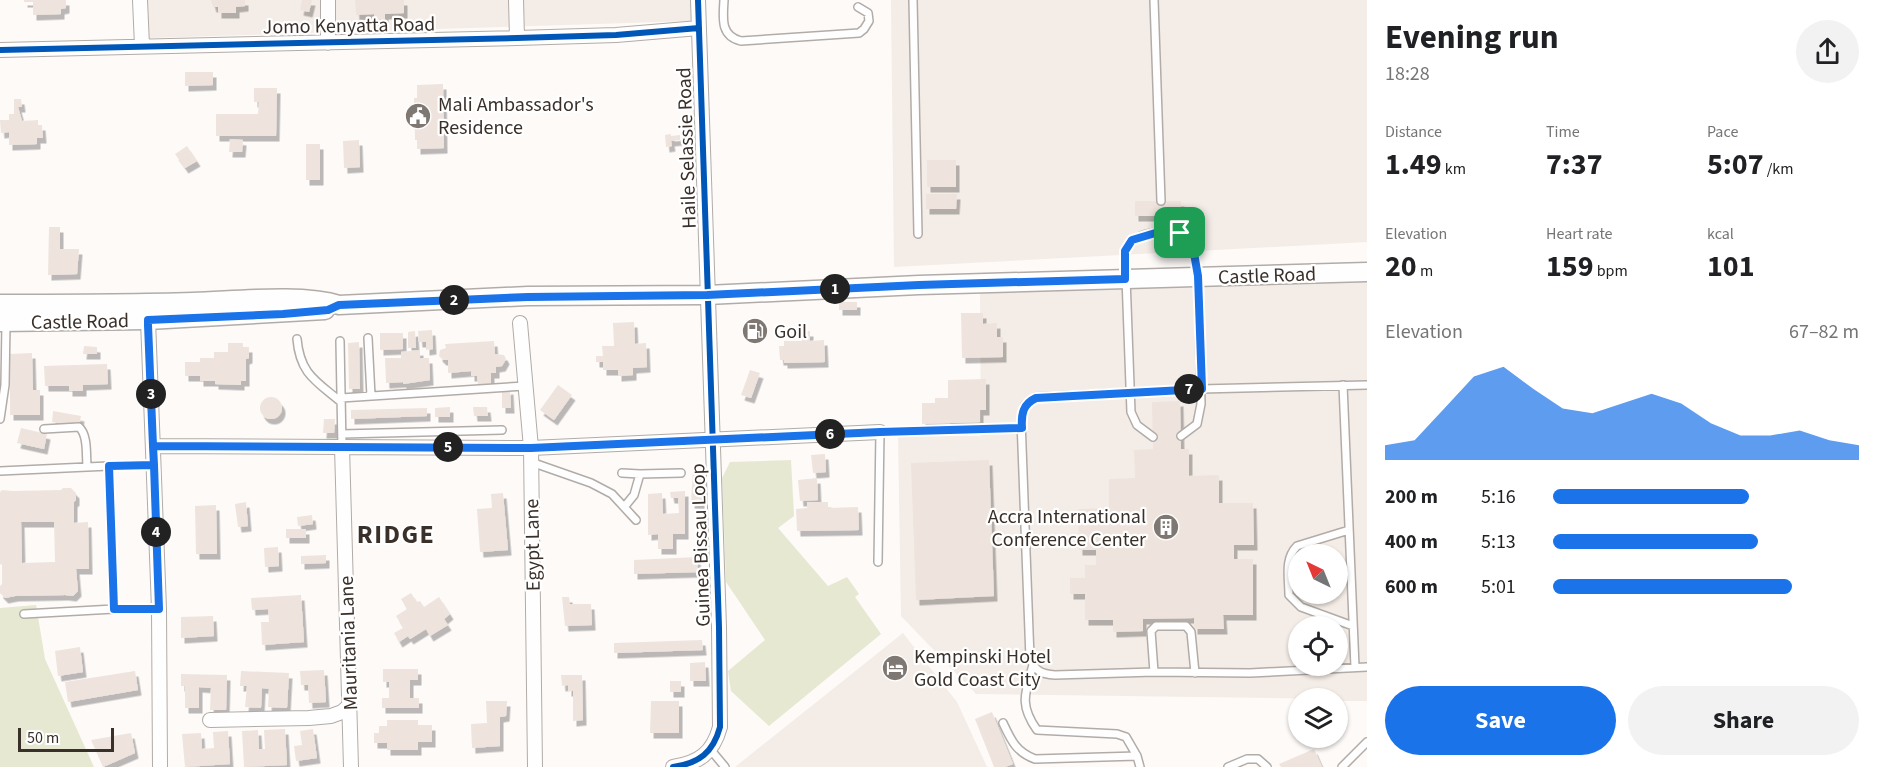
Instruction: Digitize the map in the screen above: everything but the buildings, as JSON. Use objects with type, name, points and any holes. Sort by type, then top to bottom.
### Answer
[{"type":"main road","name":"Castle Road","points":[[3,322],[148,320],[283,314],[328,310],[339,305],[528,297],[707,295],[919,285],[1367,272]]},
{"type":"main road","name":"Castle Road","points":[[0,304],[147,304],[284,299],[326,300],[339,305]]},
{"type":"street","points":[[140,0],[142,46]]},
{"type":"street","points":[[328,0],[328,43]]},
{"type":"street","points":[[516,0],[517,38]]},
{"type":"street","name":"Haile Selassie Road","points":[[698,0],[707,295]]},
{"type":"street","name":"Jomo Kenyatta Road","points":[[0,50],[616,35],[699,28]]},
{"type":"street","name":"Guinea Bissau Loop","points":[[707,295],[719,627],[720,728],[710,749]]},
{"type":"street","points":[[148,320],[159,609],[160,767]]},
{"type":"street","name":"Egypt Lane","points":[[520,323],[531,455],[534,767]]},
{"type":"street","points":[[153,446],[342,441],[531,455],[712,441],[880,432]]},
{"type":"street","name":"Mauritania Lane","points":[[342,441],[351,767]]},
{"type":"street","points":[[210,720],[331,716],[342,712],[350,705]]},
{"type":"street","points":[[673,767],[689,764],[702,758],[710,749]]},
{"type":"lane","points":[[724,0],[723,26],[734,40],[741,41],[859,33],[869,21],[868,13],[858,7]]},
{"type":"lane","points":[[913,0],[918,234]]},
{"type":"lane","points":[[1154,0],[1161,201]]},
{"type":"lane","points":[[1161,216],[1162,231]]},
{"type":"lane","points":[[1153,436],[1137,425],[1131,412],[1125,251],[1132,240],[1162,231],[1180,233],[1192,242],[1198,276],[1202,404],[1197,424],[1181,436]]},
{"type":"lane","points":[[0,418],[6,386],[3,322]]},
{"type":"lane","points":[[368,338],[371,396]]},
{"type":"lane","points":[[297,339],[298,356],[304,368],[341,400],[525,386]]},
{"type":"lane","points":[[340,341],[342,441],[502,430]]},
{"type":"lane","points":[[1343,385],[1355,667]]},
{"type":"lane","points":[[1367,385],[1202,389],[1036,398],[1025,405],[1022,428],[1030,658],[1033,665],[1043,674],[1195,673],[1367,667]]},
{"type":"lane","points":[[44,429],[79,427],[85,436],[87,466]]},
{"type":"lane","points":[[878,562],[880,432],[1022,428]]},
{"type":"lane","points":[[531,455],[612,494],[636,520]]},
{"type":"lane","points":[[0,471],[154,465]]},
{"type":"lane","points":[[109,466],[114,609]]},
{"type":"lane","points":[[622,473],[681,473]]},
{"type":"lane","points":[[625,506],[634,495],[640,474]]},
{"type":"lane","points":[[1349,530],[1297,546],[1292,551],[1289,558],[1289,595],[1301,606],[1353,626]]},
{"type":"lane","points":[[24,614],[159,609]]},
{"type":"lane","points":[[1154,672],[1152,628],[1186,626],[1191,632],[1195,673]]},
{"type":"lane","points":[[1033,665],[1024,695],[1028,717],[1037,730],[1117,734],[1126,737],[1137,756],[1140,767]]},
{"type":"lane","points":[[1003,723],[1013,744],[1023,754],[1035,759],[1137,756]]},
{"type":"lane","points":[[1342,767],[1367,742]]},
{"type":"lane","points":[[710,749],[725,767]]},
{"type":"lane","points":[[1228,767],[1247,759],[1258,759],[1267,767]]},
{"type":"shaded area","points":[[147,0],[692,0],[692,21],[148,38]]},
{"type":"shaded area","points":[[891,0],[1367,0],[1367,242],[894,267]]},
{"type":"shaded area","points":[[1367,275],[1367,701],[1348,701],[1348,688],[1288,688],[1288,698],[976,694],[901,616],[898,434],[981,436],[980,291]]},
{"type":"shaded area","name":"Kempinski Hotel Gold Coast City","points":[[903,633],[957,702],[987,767],[735,767]]},
{"type":"green space","points":[[791,460],[794,516],[778,528],[828,586],[847,577],[859,594],[855,597],[881,634],[769,726],[731,691],[728,671],[765,640],[726,582],[722,478],[730,462]]},
{"type":"green space","points":[[36,605],[45,659],[94,767],[0,767],[0,608]]},
{"type":"cycle path","points":[[673,767],[690,763],[704,755],[713,744],[720,727],[719,627],[698,0]]},
{"type":"cycle path","points":[[0,50],[616,35],[699,28]]},
{"type":"cycle path","points":[[153,446],[531,448],[880,432]]},
{"type":"place","name":"Mali Ambassador's Residence","points":[[418,116]]},
{"type":"place","name":"Goil","points":[[755,331]]},
{"type":"place","name":"Accra International Conference Center","points":[[1166,527]]},
{"type":"place","name":"Kempinski Hotel Gold Coast City","points":[[895,668]]},
{"type":"district","name":"RIDGE","points":[[396,534]]},
{"type":"route","points":[[1180,233],[1162,231],[1132,240],[1125,251],[1125,279],[919,285],[707,295],[528,297],[339,305],[328,310],[283,314],[148,320],[153,446],[154,465],[109,466],[114,609],[159,609],[154,465],[153,446],[531,448],[1022,428],[1021,420],[1025,405],[1036,398],[1202,389],[1198,276],[1192,242],[1180,233]]}]
